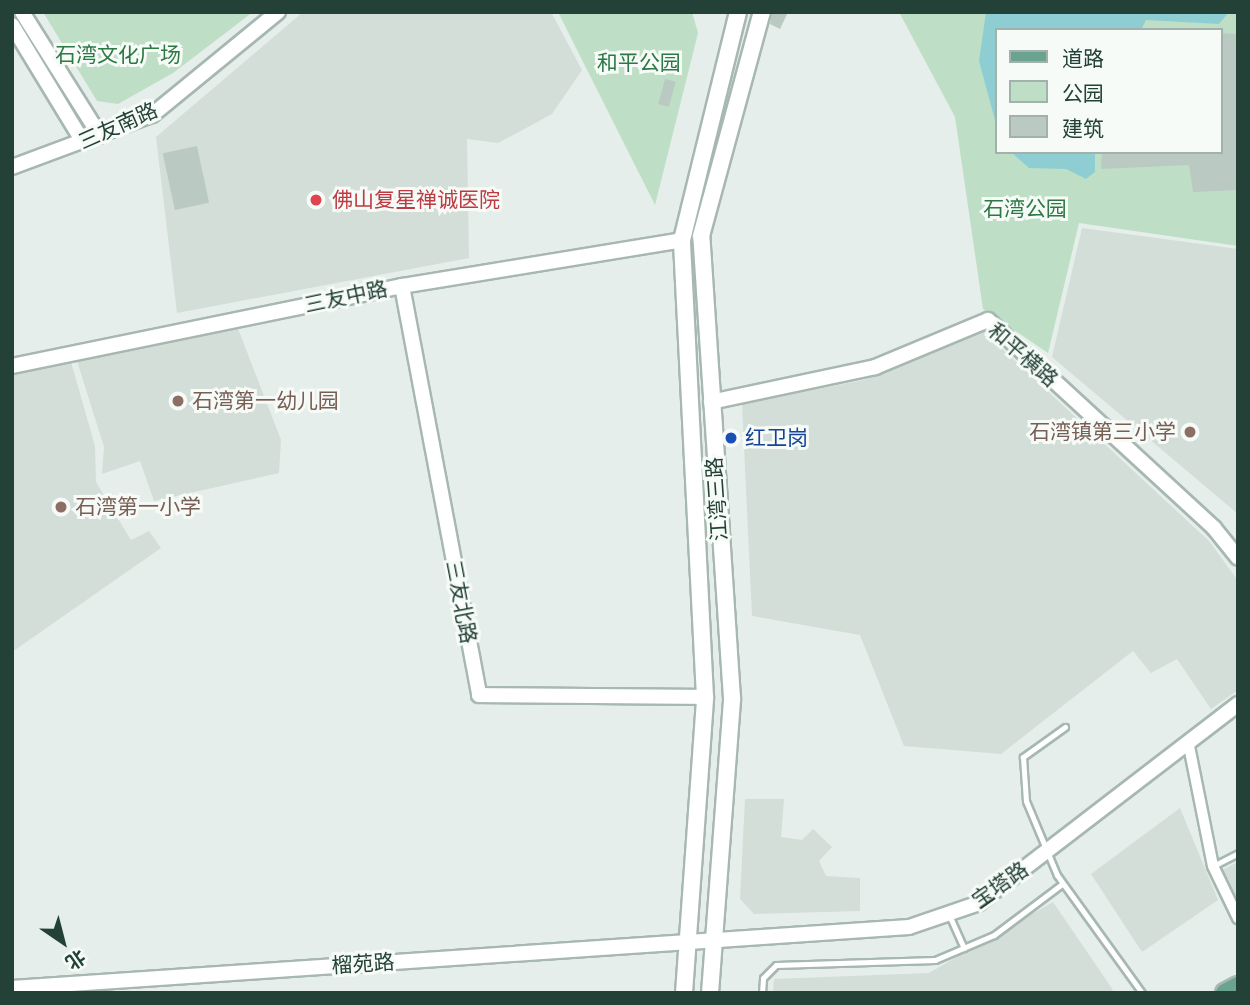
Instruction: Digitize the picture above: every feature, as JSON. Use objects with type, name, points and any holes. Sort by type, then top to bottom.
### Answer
[{"type":"main road","name":"江湾三路","points":[[684,993],[705,697],[682,240],[737,12]]},
{"type":"main road","name":"江湾三路","points":[[710,993],[732,698],[710,402],[701,236],[762,12]]},
{"type":"main road","points":[[1226,993],[1238,986]]},
{"type":"street","points":[[22,12],[100,136]]},
{"type":"street","name":"三友南路","points":[[12,167],[152,115],[278,12]]},
{"type":"street","points":[[12,25],[83,142]]},
{"type":"street","name":"三友中路","points":[[12,366],[402,286],[682,240]]},
{"type":"street","name":"三友北路","points":[[402,286],[479,695],[705,697]]},
{"type":"street","name":"和平横路","points":[[710,402],[875,367],[988,320],[1214,528],[1238,558]]},
{"type":"street","name":"宝塔路","points":[[713,938],[909,927],[950,917],[1050,850],[1238,704]]},
{"type":"street","points":[[1188,741],[1213,866],[1238,918]]},
{"type":"street","name":"榴苑路","points":[[12,988],[713,938]]},
{"type":"lane","points":[[1065,727],[1023,757],[1026,801],[1050,850],[1062,884],[1144,992]]},
{"type":"lane","points":[[1213,866],[1238,853]]},
{"type":"lane","points":[[762,993],[763,978],[776,965],[936,960],[995,935],[1062,884]]},
{"type":"lane","points":[[950,917],[964,948]]},
{"type":"shaded area","name":"佛山复星禅诚医院","points":[[303,12],[551,12],[582,70],[552,114],[498,143],[467,139],[469,258],[177,313],[156,137]]},
{"type":"shaded area","name":"石湾镇第三小学","points":[[1082,228],[1238,249],[1238,514],[1052,357]]},
{"type":"shaded area","name":"石湾第一幼儿园","points":[[237,326],[281,440],[279,473],[154,501],[140,461],[102,474],[104,447],[77,361]]},
{"type":"shaded area","points":[[984,332],[1210,542],[1238,581],[1238,690],[1211,709],[1177,659],[1151,673],[1133,651],[1001,754],[904,746],[860,635],[752,616],[742,404],[864,380]]},
{"type":"shaded area","name":"石湾第一小学","points":[[71,362],[95,446],[96,482],[131,540],[149,531],[161,548],[12,652],[12,373]]},
{"type":"shaded area","points":[[745,799],[784,799],[781,837],[802,840],[813,829],[832,847],[819,861],[826,876],[860,878],[860,911],[754,914],[740,899]]},
{"type":"shaded area","points":[[1180,808],[1218,900],[1142,952],[1091,874]]},
{"type":"shaded area","points":[[1238,862],[1238,907],[1220,871]]},
{"type":"shaded area","points":[[1053,902],[1113,990],[1108,993],[773,993],[774,979],[929,973]]},
{"type":"green space","name":"石湾文化广场","points":[[43,12],[253,12],[173,73],[118,104],[97,101]]},
{"type":"green space","name":"和平公园","points":[[558,12],[692,12],[698,33],[655,205]]},
{"type":"green space","name":"石湾公园","points":[[899,12],[1238,12],[1238,246],[1079,223],[1048,353],[983,309],[955,117]]},
{"type":"water","points":[[986,12],[1229,12],[1219,24],[1146,20],[1142,28],[995,28],[995,120],[979,61]]},
{"type":"water","points":[[1013,154],[1095,154],[1095,172],[1086,179],[1066,169],[1029,168]]},
{"type":"building","points":[[772,12],[788,12],[780,29],[770,24]]},
{"type":"building","points":[[1222,33],[1236,34],[1238,190],[1193,192],[1189,165],[1101,169],[1102,154],[1222,154]]},
{"type":"building","points":[[665,79],[676,82],[669,107],[658,104]]},
{"type":"building","points":[[197,146],[209,203],[175,210],[163,153]]},
{"type":"place","name":"佛山复星禅诚医院","points":[[316,200]]},
{"type":"place","name":"石湾第一幼儿园","points":[[178,401]]},
{"type":"place","name":"石湾镇第三小学","points":[[1190,432]]},
{"type":"place","name":"红卫岗","points":[[731,438]]},
{"type":"place","name":"石湾第一小学","points":[[61,507]]}]
